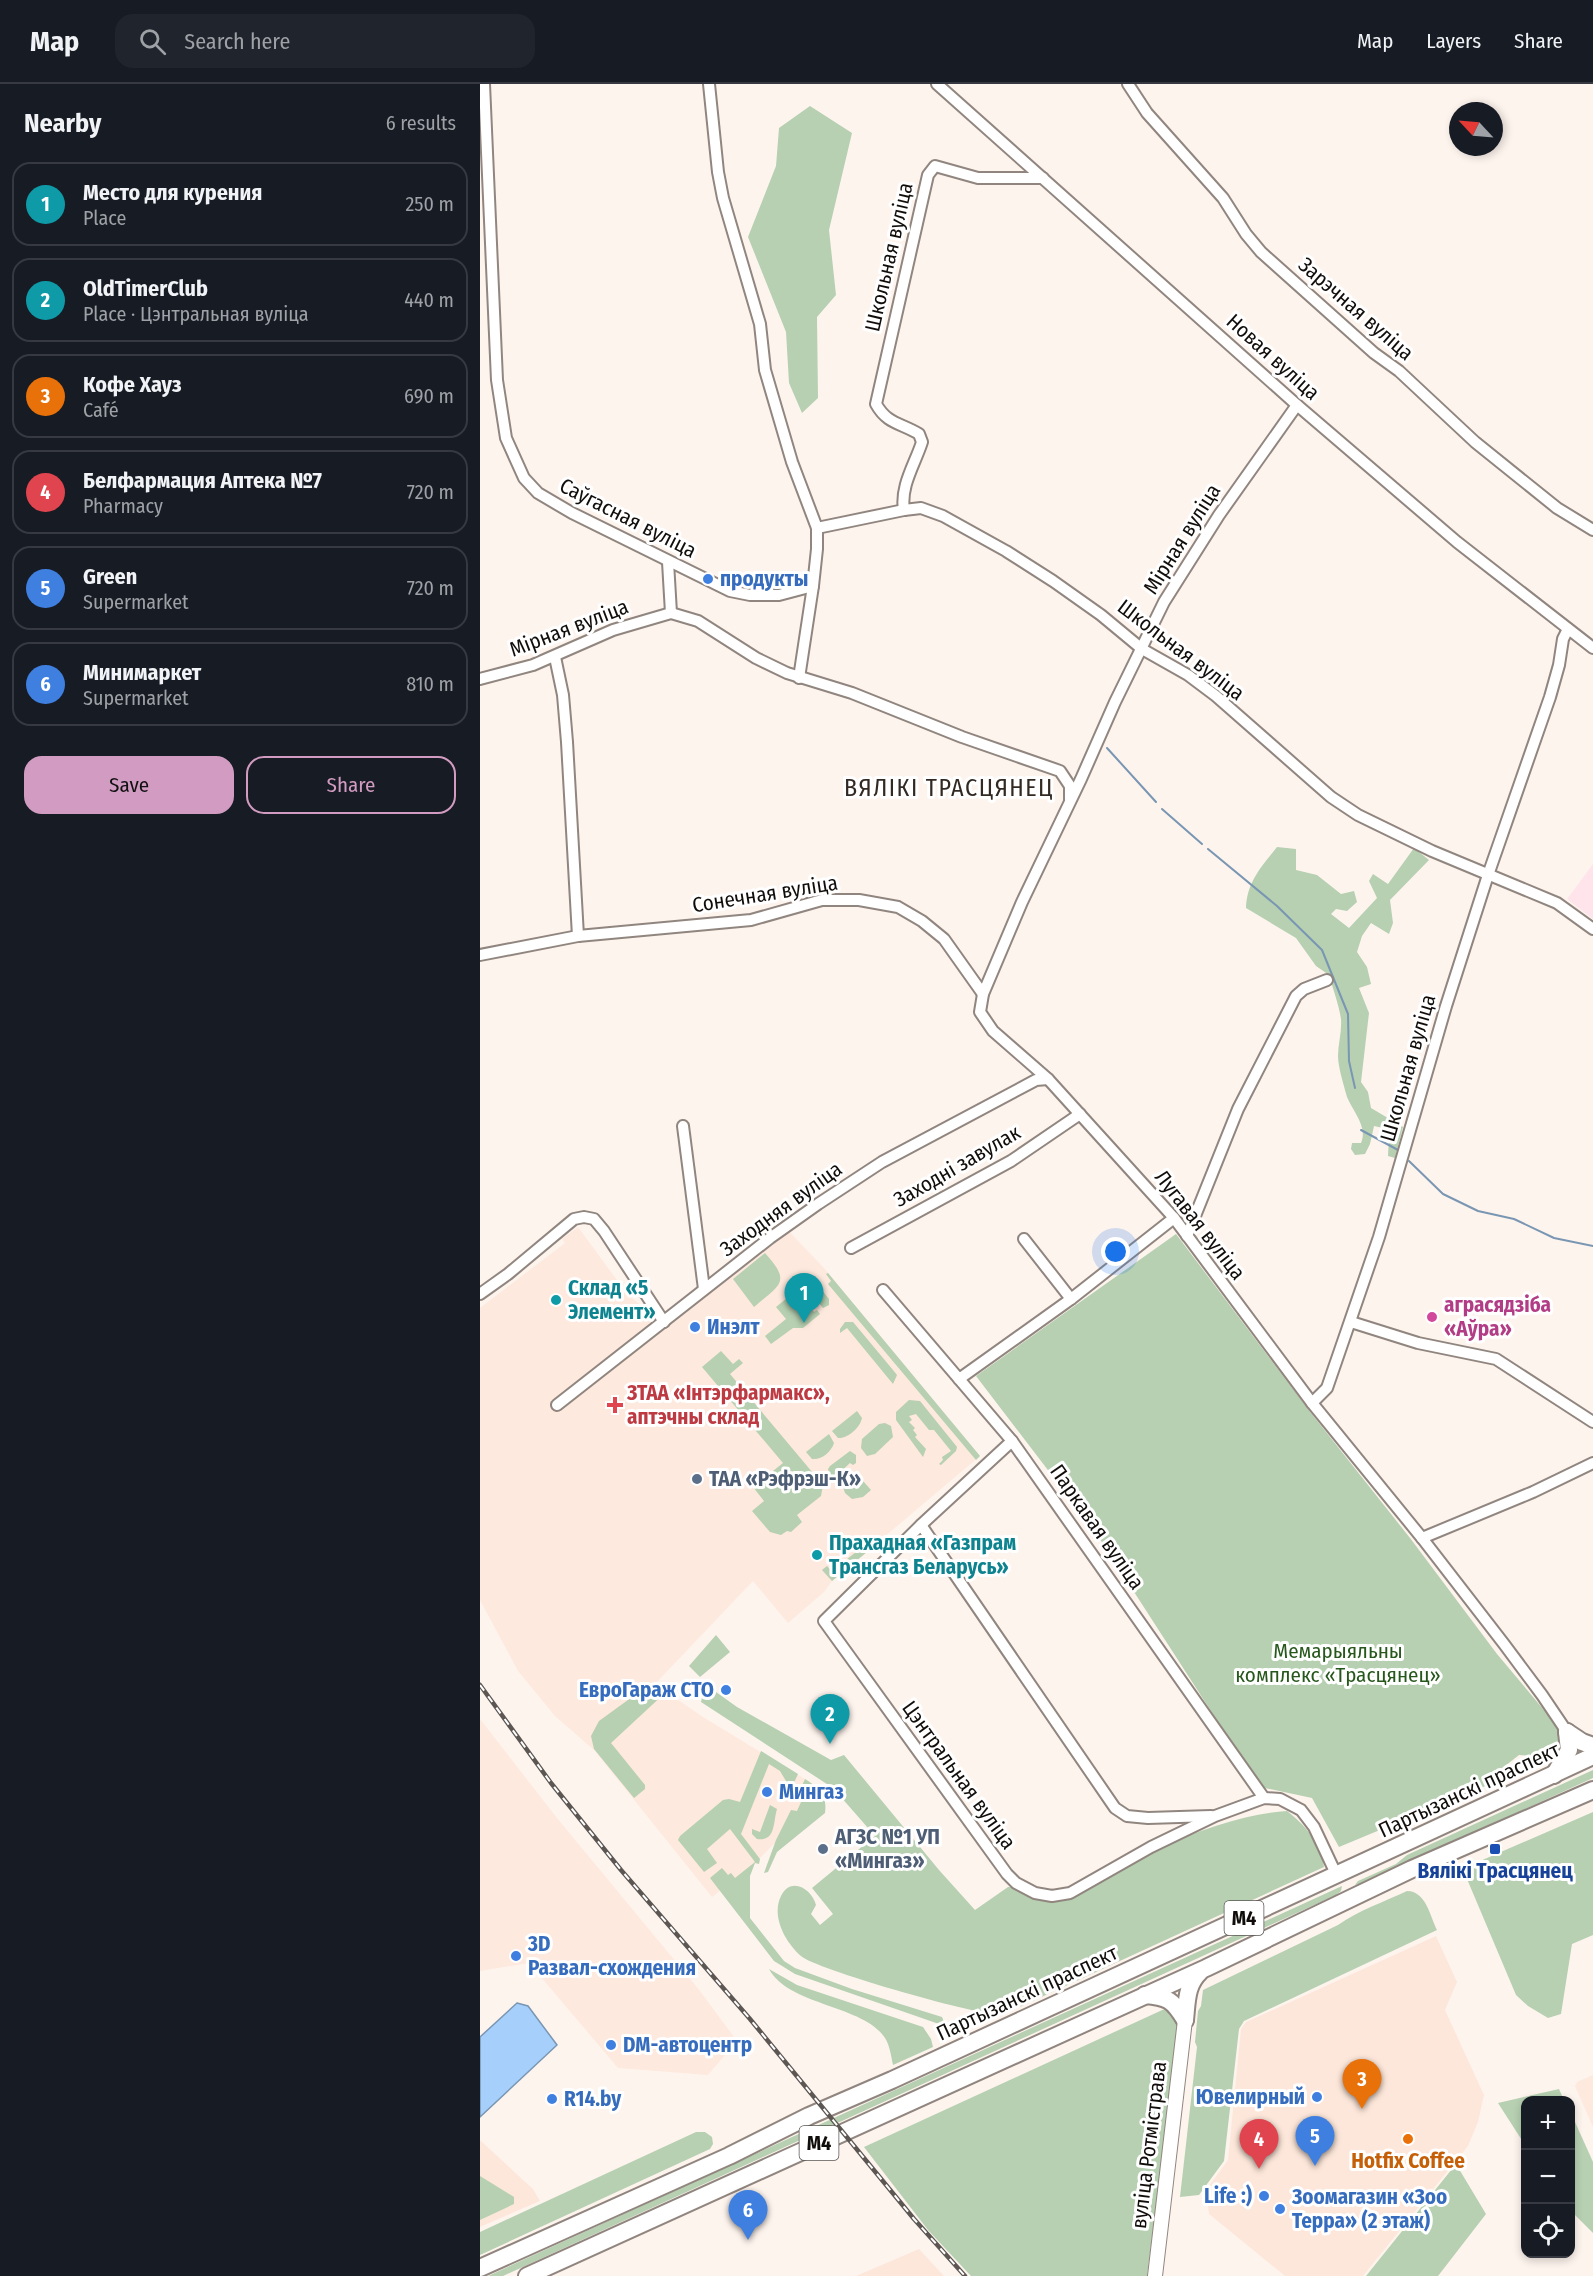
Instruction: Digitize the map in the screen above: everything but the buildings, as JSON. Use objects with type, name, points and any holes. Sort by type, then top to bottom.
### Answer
[{"type":"highway","points":[[1567,1732],[1593,1746]]},
{"type":"highway","points":[[1554,1774],[1569,1750],[1567,1732]]},
{"type":"highway","name":"Партызанскі праспект","points":[[480,2268],[1339,1875],[1593,1756]]},
{"type":"highway","name":"М4","points":[[527,2276],[1206,1968],[1351,1898],[1593,1790]]},
{"type":"highway","points":[[1339,1875],[1351,1898]]},
{"type":"highway","points":[[1185,2020],[1191,1982],[1206,1968]]},
{"type":"highway","points":[[1144,1995],[1173,2002],[1185,2020]]},
{"type":"street","name":"Саўгасная вуліца","points":[[484,84],[497,380],[506,438],[519,469],[530,486],[572,513],[730,591],[750,595],[779,595],[813,586]]},
{"type":"street","points":[[710,84],[718,172],[723,198],[760,324],[765,370],[792,462],[817,528],[813,586],[799,678]]},
{"type":"street","name":"Новая вуліца","points":[[937,84],[1297,405],[1457,542],[1593,648]]},
{"type":"street","name":"Зарэчная вуліца","points":[[1128,84],[1147,113],[1223,198],[1246,234],[1261,252],[1374,353],[1399,371],[1475,442],[1557,508],[1593,530]]},
{"type":"street","name":"Школьная вуліца","points":[[904,510],[902,500],[904,489],[922,442],[920,434],[888,420],[876,404],[928,175],[935,166],[978,178],[1043,178]]},
{"type":"street","name":"Мірная вуліца","points":[[1048,1078],[987,1025],[980,1011],[983,994],[1022,902],[1164,602],[1192,555],[1255,461],[1297,405]]},
{"type":"street","name":"Школьная вуліца","points":[[817,528],[846,520],[921,508],[943,516],[1006,551],[1101,615],[1142,649],[1188,675],[1216,696],[1237,717],[1331,797],[1383,828],[1557,903],[1593,929]]},
{"type":"street","points":[[668,562],[671,613],[698,621],[756,658],[799,678],[852,693],[962,737],[1081,779]]},
{"type":"street","name":"Мірная вуліца","points":[[480,679],[533,665],[613,630],[671,613]]},
{"type":"street","points":[[1488,875],[1550,697],[1563,639],[1568,629]]},
{"type":"street","points":[[555,657],[563,695],[566,730],[578,936]]},
{"type":"street","points":[[1060,771],[1070,786],[1069,802]]},
{"type":"street","name":"Школьная вуліца","points":[[1351,1322],[1379,1237],[1446,1006],[1488,875]]},
{"type":"street","name":"Сонечная вуліца","points":[[480,955],[578,936],[751,920],[822,900],[841,899],[878,902],[898,907],[936,932],[951,948],[983,994]]},
{"type":"street","points":[[1186,1236],[1238,1109],[1296,996],[1304,989],[1327,980]]},
{"type":"street","name":"Лугавая вуліца","points":[[1048,1078],[1174,1218],[1312,1403],[1422,1538],[1504,1644],[1567,1732]]},
{"type":"street","name":"Заходняя вуліца","points":[[557,1405],[704,1289],[818,1204],[882,1162],[1036,1080],[1048,1078]]},
{"type":"street","name":"Заходні завулак","points":[[851,1248],[1011,1161],[1080,1114]]},
{"type":"street","points":[[683,1126],[704,1289]]},
{"type":"street","points":[[480,1294],[508,1274],[574,1219],[584,1217],[594,1219],[604,1231],[664,1322]]},
{"type":"street","points":[[959,1379],[1071,1299],[1174,1218]]},
{"type":"street","points":[[1024,1239],[1071,1299]]},
{"type":"street","name":"Паркавая вуліца","points":[[883,1290],[1012,1441],[1264,1798]]},
{"type":"street","points":[[1312,1403],[1327,1388],[1351,1322],[1446,1350],[1484,1354],[1496,1359],[1593,1422]]},
{"type":"street","name":"Цэнтральная вуліца","points":[[1012,1441],[921,1525],[824,1620],[977,1834],[1016,1883],[1035,1893],[1052,1896],[1070,1893],[1151,1847],[1215,1816],[1264,1798]]},
{"type":"street","points":[[1422,1538],[1533,1492],[1593,1464]]},
{"type":"street","name":"Цэнтральная вуліца","points":[[921,1525],[1115,1808],[1127,1816],[1148,1818],[1215,1816]]},
{"type":"street","points":[[1264,1798],[1280,1799],[1301,1810],[1314,1827],[1339,1875]]},
{"type":"street","name":"вуліца Ротмістрава","points":[[1155,2276],[1185,2020]]},
{"type":"shaded area","points":[[1593,864],[1593,919],[1567,899]]},
{"type":"shaded area","points":[[781,1223],[824,1268],[980,1456],[832,1581],[824,1592],[788,1623],[753,1581],[655,1684],[703,1717],[818,1787],[778,1840],[756,1862],[712,1897],[594,1750],[555,1716],[518,1671],[480,1600],[480,1308],[565,1243],[562,1239],[578,1227],[628,1295],[660,1320]]},
{"type":"shaded area","points":[[480,1719],[557,1818],[700,1991],[737,2041],[708,2075],[618,2068],[529,1963],[480,1971]]},
{"type":"shaded area","points":[[1436,1936],[1457,1982],[1445,2010],[1484,2095],[1478,2122],[1468,2146],[1363,2276],[1285,2276],[1209,2214],[1206,2190],[1228,2160],[1241,2029],[1246,2022]]},
{"type":"shaded area","points":[[1593,2075],[1593,2127],[1575,2086],[1577,2082]]},
{"type":"shaded area","points":[[480,2140],[533,2189],[540,2201],[480,2227]]},
{"type":"shaded area","points":[[919,2249],[944,2276],[856,2276]]},
{"type":"green space","points":[[810,106],[852,133],[829,230],[836,295],[817,317],[818,398],[802,413],[789,383],[786,332],[748,237],[776,166],[779,128]]},
{"type":"green space","points":[[1277,847],[1296,849],[1296,870],[1317,875],[1341,894],[1354,891],[1357,902],[1347,911],[1336,909],[1331,914],[1349,928],[1377,898],[1369,881],[1373,874],[1388,884],[1414,848],[1429,860],[1390,900],[1393,923],[1389,934],[1371,923],[1362,936],[1357,952],[1367,967],[1371,984],[1359,988],[1369,1013],[1361,1082],[1368,1092],[1371,1108],[1403,1127],[1395,1158],[1388,1156],[1389,1136],[1383,1128],[1374,1126],[1365,1154],[1355,1155],[1351,1149],[1352,1143],[1361,1143],[1363,1131],[1347,1097],[1340,1071],[1338,1056],[1341,1019],[1329,975],[1316,966],[1296,938],[1246,908],[1252,883],[1260,868]]},
{"type":"green space","name":"Мемарыяльны комплекс «Трасцянец»","points":[[1176,1234],[1497,1654],[1559,1728],[1564,1744],[1537,1756],[1519,1755],[1505,1766],[1495,1782],[1339,1847],[1312,1798],[1260,1787],[1096,1533],[976,1376]]},
{"type":"green space","points":[[765,1253],[778,1271],[779,1283],[754,1307],[733,1279]]},
{"type":"green space","points":[[828,1273],[980,1456],[976,1460],[828,1284],[831,1281],[826,1274]]},
{"type":"green space","points":[[812,1278],[829,1299],[829,1305],[823,1308],[811,1293],[816,1288],[811,1283],[798,1292],[814,1312],[817,1310],[820,1314],[803,1328],[793,1328],[771,1344],[765,1336],[786,1319],[776,1307]]},
{"type":"green space","points":[[845,1322],[853,1322],[897,1375],[893,1384],[847,1328],[840,1333]]},
{"type":"green space","points":[[721,1351],[733,1364],[739,1359],[743,1363],[730,1374],[823,1485],[821,1496],[797,1515],[802,1522],[791,1532],[787,1531],[781,1535],[770,1532],[752,1511],[764,1501],[753,1487],[783,1463],[702,1367]]},
{"type":"green space","points":[[909,1400],[920,1401],[957,1447],[956,1451],[941,1465],[939,1464],[943,1460],[942,1457],[951,1451],[934,1430],[929,1430],[916,1414],[909,1416],[912,1420],[909,1422],[915,1428],[913,1430],[917,1435],[915,1437],[926,1449],[923,1457],[896,1420],[896,1412]]},
{"type":"green space","points":[[857,1411],[862,1418],[859,1425],[849,1435],[838,1438],[832,1431]]},
{"type":"green space","points":[[885,1423],[891,1426],[893,1437],[875,1454],[867,1456],[861,1448],[862,1439],[879,1424]]},
{"type":"green space","points":[[829,1434],[834,1443],[831,1449],[823,1457],[812,1459],[806,1452]]},
{"type":"green space","points":[[850,1451],[856,1455],[856,1463],[853,1465],[850,1463],[835,1477],[830,1476],[828,1469],[830,1466]]},
{"type":"green space","points":[[856,1473],[871,1490],[863,1497],[852,1499],[845,1493],[843,1487]]},
{"type":"green space","points":[[864,1536],[873,1547],[832,1581],[822,1570],[827,1566],[832,1571],[861,1548],[857,1542]]},
{"type":"green space","points":[[716,1635],[730,1652],[700,1677],[689,1666]]},
{"type":"green space","points":[[650,1684],[666,1692],[611,1743],[645,1785],[645,1789],[634,1798],[594,1749],[591,1736],[599,1721]]},
{"type":"green space","points":[[709,1687],[737,1707],[831,1760],[844,1755],[975,1910],[1008,1887],[1045,1900],[1056,1900],[1168,1844],[1198,1832],[1228,1822],[1287,1811],[1311,1835],[1320,1850],[1324,1867],[1011,2011],[999,2014],[983,2012],[896,1990],[813,1962],[801,1956],[785,1936],[779,1920],[778,1904],[785,1890],[795,1886],[801,1887],[810,1894],[816,1905],[811,1914],[820,1925],[833,1914],[812,1888],[875,1836],[833,1788],[701,1702],[703,1694]]},
{"type":"green space","points":[[761,1751],[798,1774],[792,1787],[789,1786],[780,1771],[769,1764],[741,1834],[760,1859],[759,1864],[755,1863],[750,1876],[750,1918],[784,1961],[795,1968],[852,1989],[942,2017],[944,2022],[939,2024],[795,1974],[774,1961],[710,1878],[722,1868],[728,1875],[731,1873],[735,1878],[755,1862],[730,1829],[707,1849],[717,1863],[704,1872],[678,1840],[723,1800],[740,1802]]},
{"type":"green space","points":[[1593,1770],[1593,1778],[1355,1885],[1358,1881],[1396,1864],[1407,1855]]},
{"type":"green space","points":[[805,1779],[821,1793],[826,1807],[825,1813],[777,1852],[768,1872],[764,1873],[776,1840],[791,1810],[797,1811],[805,1793],[800,1790]]},
{"type":"green space","points":[[770,1805],[777,1809],[773,1830],[768,1837],[757,1839],[752,1834],[752,1829],[760,1832]]},
{"type":"green space","points":[[1593,1812],[1593,1935],[1572,1944],[1561,2014],[1548,2018],[1528,2006],[1516,1995],[1467,1879],[1471,1865]]},
{"type":"green space","points":[[1342,1886],[1341,1891],[1336,1895],[503,2276],[488,2276]]},
{"type":"green space","points":[[1407,1891],[1419,1895],[1423,1900],[1437,1930],[1244,2021],[1239,2029],[1224,2161],[1199,2195],[1180,2197],[1197,2047],[1195,2042],[1198,2011],[1203,1990]]},
{"type":"green space","points":[[769,1969],[797,1985],[923,2027],[933,2047],[893,2065],[887,2041],[875,2027],[861,2018],[793,1991],[779,1981]]},
{"type":"green space","points":[[1171,2006],[1179,2024],[1147,2276],[971,2276],[928,2230],[864,2147]]},
{"type":"green space","points":[[1559,2089],[1562,2096],[1528,2096]]},
{"type":"green space","points":[[1521,2098],[1521,2139],[1498,2103]]},
{"type":"green space","points":[[1575,2122],[1593,2162],[1593,2233],[1575,2215]]},
{"type":"green space","points":[[696,2132],[705,2132],[712,2137],[713,2144],[710,2149],[480,2255],[480,2232]]},
{"type":"green space","points":[[1456,2164],[1486,2214],[1438,2276],[1366,2276]]},
{"type":"green space","points":[[480,2176],[514,2197],[514,2204],[480,2220]]},
{"type":"water","points":[[517,2003],[528,2006],[557,2045],[480,2117],[480,2037]]},
{"type":"waterway","points":[[1107,748],[1156,802]]},
{"type":"waterway","points":[[1162,809],[1202,844]]},
{"type":"waterway","points":[[1208,849],[1277,906],[1322,950],[1348,1014],[1349,1061],[1355,1088]]},
{"type":"waterway","points":[[1361,1130],[1398,1150]]},
{"type":"waterway","points":[[1409,1161],[1443,1194],[1478,1211],[1514,1219],[1554,1238],[1593,1246]]},
{"type":"railway","points":[[480,1685],[551,1783],[621,1870],[750,2019],[914,2219],[965,2276]]},
{"type":"place","name":"продукты","points":[[708,579]]},
{"type":"place","name":"Склад «5 Элемент»","points":[[556,1300]]},
{"type":"place","name":"аграсядзіба «Аўра»","points":[[1432,1317]]},
{"type":"place","name":"Место для курения","points":[[804,1323]]},
{"type":"place","name":"Инэлт","points":[[695,1327]]},
{"type":"place","name":"ЗТАА «Інтэрфармакс», аптэчны склад","points":[[615,1405]]},
{"type":"place","name":"ТАА «Рэфрэш-К»","points":[[697,1479]]},
{"type":"place","name":"Прахадная «Газпрам Трансгаз Беларусь»","points":[[817,1555]]},
{"type":"place","name":"ЕвроГараж СТО","points":[[726,1690]]},
{"type":"place","name":"OldTimerClub","points":[[830,1744]]},
{"type":"place","name":"Мингаз","points":[[767,1792]]},
{"type":"place","name":"АГЗС №1 УП «Мингаз»","points":[[823,1849]]},
{"type":"place","name":"Вялікі Трасцянец","points":[[1495,1849]]},
{"type":"place","name":"3D Развал-схождения","points":[[516,1956]]},
{"type":"place","name":"DM-автоцентр","points":[[611,2045]]},
{"type":"place","name":"Ювелирный","points":[[1317,2097]]},
{"type":"place","name":"R14.by","points":[[552,2099]]},
{"type":"place","name":"Кофе Хауз","points":[[1362,2109]]},
{"type":"place","name":"Hotfix Coffee","points":[[1408,2139]]},
{"type":"place","name":"Green","points":[[1315,2166]]},
{"type":"place","name":"Белфармация Аптека №7","points":[[1259,2169]]},
{"type":"place","name":"Life :)","points":[[1264,2196]]},
{"type":"place","name":"Зоомагазин «Зоо Терра» (2 этаж)","points":[[1280,2209]]},
{"type":"place","name":"Минимаркет","points":[[748,2240]]},
{"type":"district","name":"ВЯЛІКІ ТРАСЦЯНЕЦ","points":[[949,788]]}]
